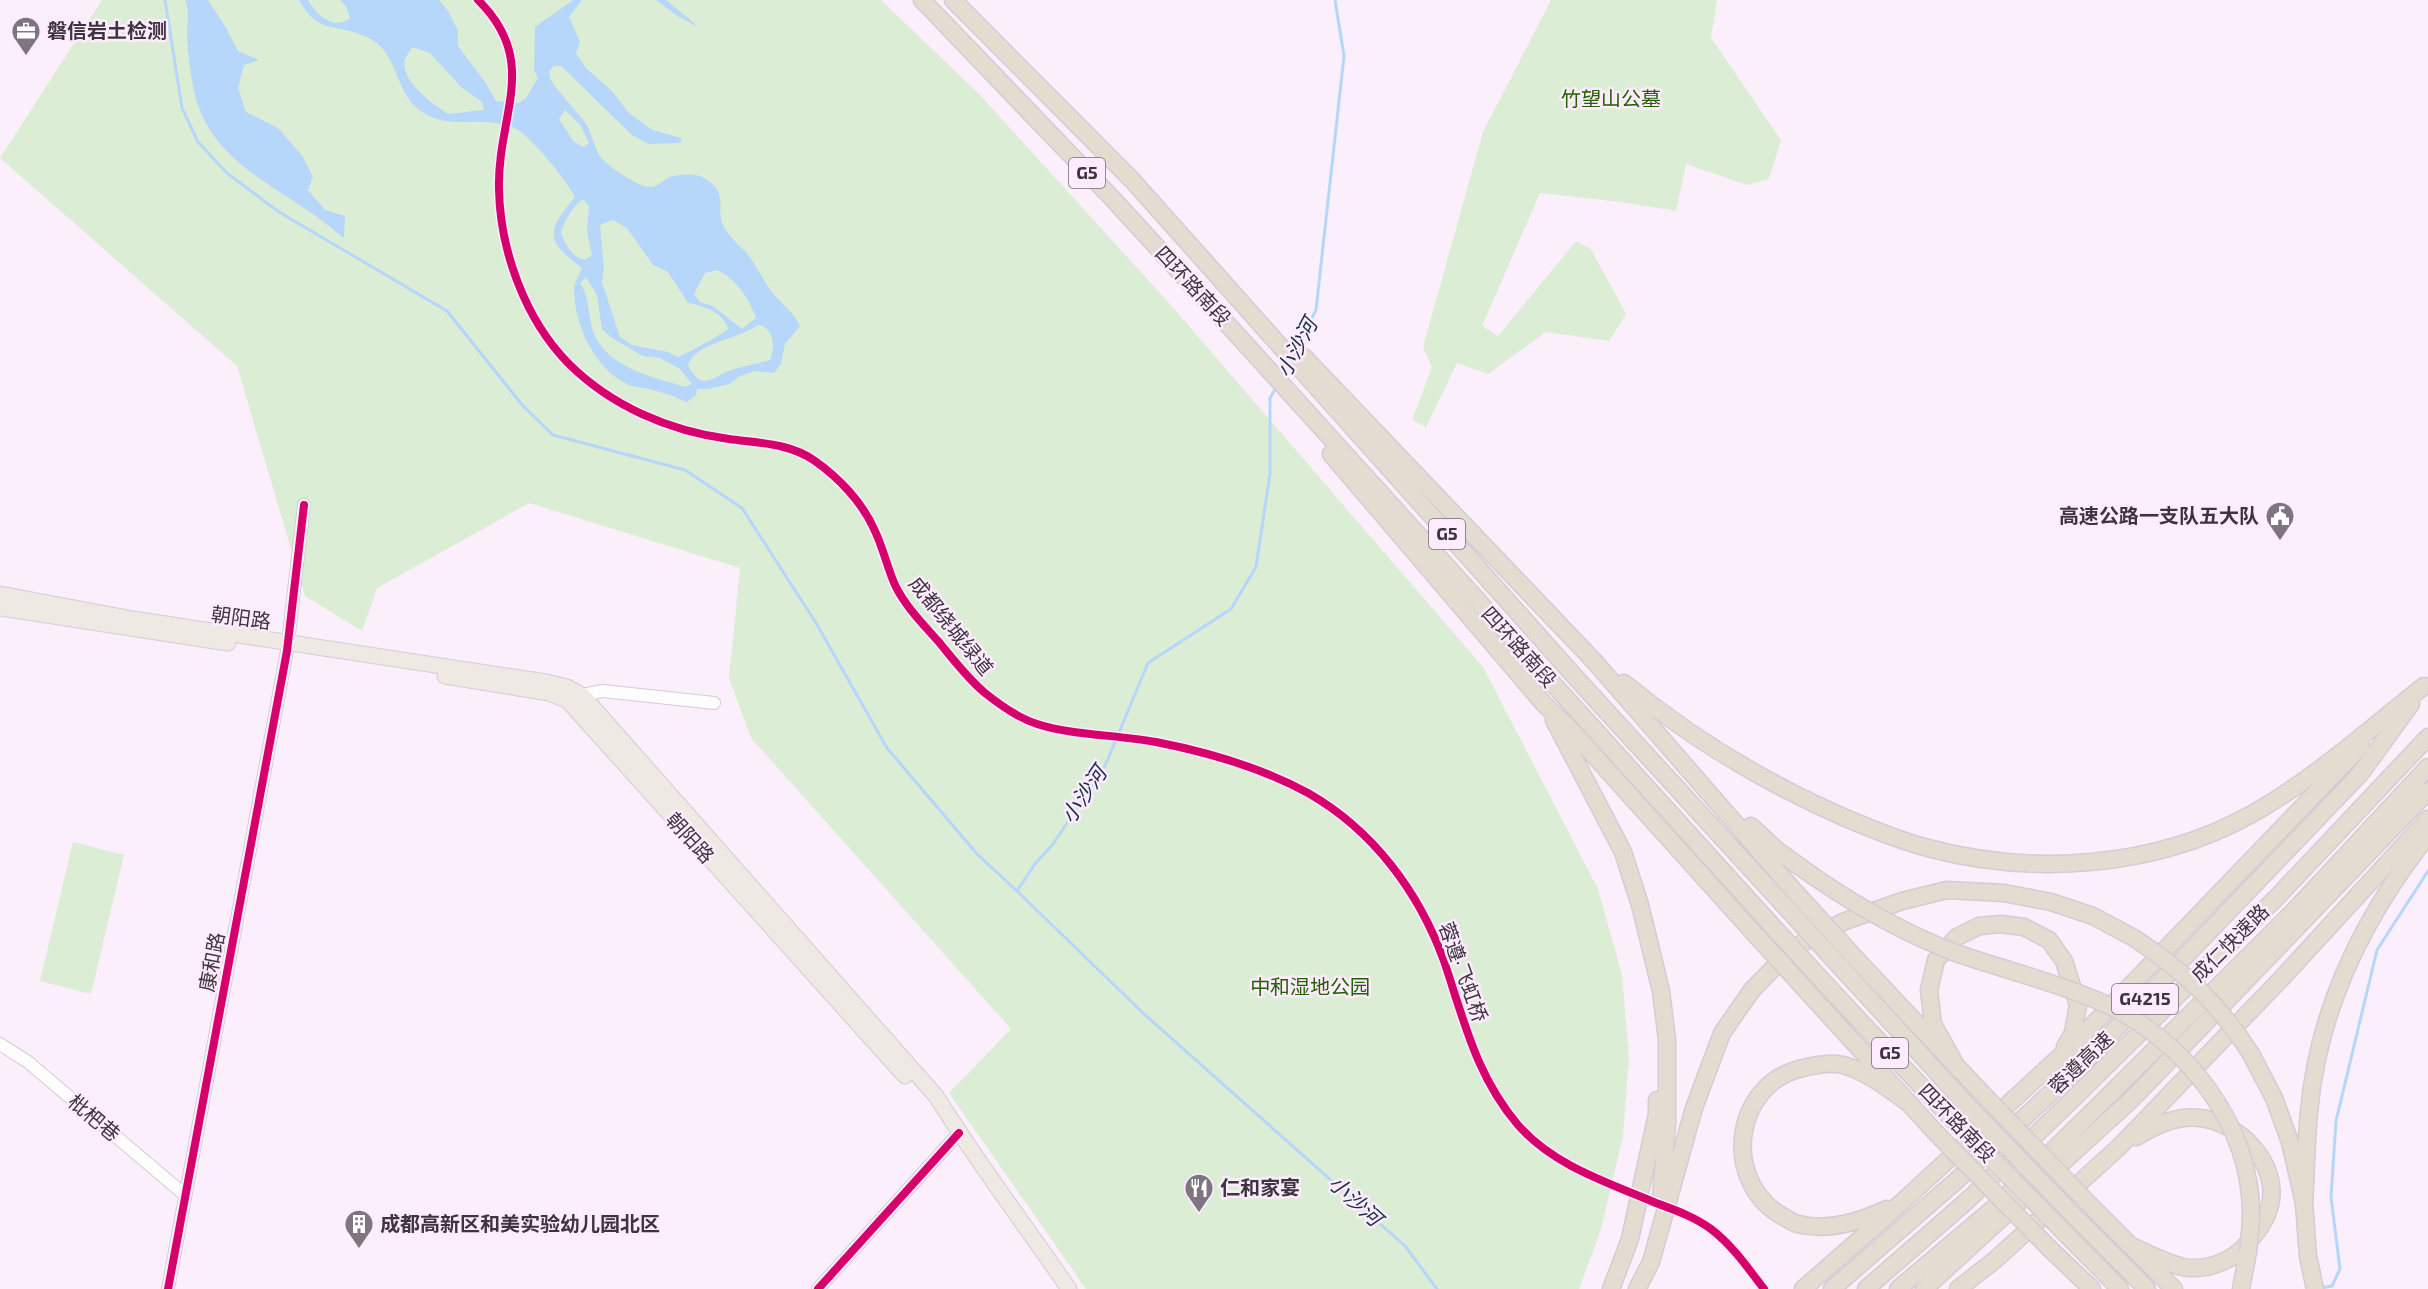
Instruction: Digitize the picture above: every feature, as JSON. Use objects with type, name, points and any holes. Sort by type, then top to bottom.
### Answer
[{"type":"highway","name":"G5","points":[[922,0],[1112,198],[1305,417]]},
{"type":"highway","name":"四环路南段","points":[[953,0],[1132,180],[1259,317],[1318,390],[1782,903],[1852,967],[1967,1105],[2147,1289]]},
{"type":"highway","points":[[1259,317],[1317,372],[1594,661],[1616,681],[1713,749],[1814,804],[1883,834],[1929,849],[1985,859],[2039,864],[2099,861],[2145,854],[2205,836],[2249,816],[2293,789],[2426,684]]},
{"type":"highway","name":"四环路南段","points":[[1305,417],[1580,714],[1829,988],[1952,1118],[2120,1289]]},
{"type":"highway","points":[[1305,417],[1567,732],[1936,1132],[2092,1289]]},
{"type":"highway","points":[[1616,681],[1796,892],[1852,967],[1958,1069],[2174,1289]]},
{"type":"highway","name":"蓉遵高速","points":[[1832,1289],[1956,1181],[2086,1060],[2360,774],[2426,684]]},
{"type":"highway","points":[[1803,1289],[1901,1203],[2081,1037],[2396,708]]},
{"type":"highway","points":[[1567,732],[1623,852],[1640,905],[1661,991],[1667,1040],[1667,1122],[1659,1235]]},
{"type":"highway","name":"成仁快速路","points":[[1866,1289],[1970,1199],[2086,1086],[2278,896],[2428,736]]},
{"type":"highway","points":[[1679,757],[1778,851],[1848,900],[1914,936],[1957,953],[2060,986],[2105,1004],[2154,1032],[2184,1060],[2209,1089],[2233,1130],[2246,1172],[2252,1214],[2241,1289]]},
{"type":"highway","name":"成仁快速路","points":[[1898,1289],[1995,1207],[2094,1110],[2293,912],[2428,767]]},
{"type":"highway","name":"G4215","points":[[1924,1289],[2133,1098],[2428,791]]},
{"type":"highway","points":[[1958,1289],[1996,1259],[2119,1147],[2281,979],[2428,819]]},
{"type":"highway","points":[[2315,1286],[2308,1256],[2304,1203],[2309,1110],[2320,1046],[2335,995],[2359,939],[2392,883],[2428,835]]},
{"type":"highway","points":[[1636,1289],[1651,1262],[1694,1108],[1722,1033],[1752,990],[1789,952],[1818,933],[1902,901],[1947,890],[2004,893],[2051,902],[2093,916],[2168,960],[2203,991],[2232,1024],[2251,1054],[2274,1098],[2286,1131],[2304,1203]]},
{"type":"highway","points":[[1958,1069],[1933,1024],[1929,990],[1936,960],[1957,937],[1979,927],[2001,924],[2024,927],[2049,940],[2064,961],[2078,1005],[2073,1033],[2058,1058]]},
{"type":"highway","points":[[1611,1289],[1630,1239],[1657,1114],[1661,991]]},
{"type":"highway","points":[[1901,1203],[1856,1221],[1828,1227],[1798,1224],[1772,1210],[1752,1187],[1743,1158],[1742,1137],[1748,1111],[1762,1091],[1777,1078],[1792,1070],[1826,1063],[1851,1067],[1876,1080],[1911,1105]]},
{"type":"highway","points":[[2119,1147],[2163,1122],[2199,1118],[2220,1123],[2244,1137],[2260,1156],[2269,1176],[2271,1203],[2263,1225],[2236,1256],[2217,1264],[2189,1268],[2129,1245]]},
{"type":"highway","points":[[2051,1250],[2082,1289]]},
{"type":"highway","points":[[1971,1289],[1996,1259]]},
{"type":"main road","name":"朝阳路","points":[[0,594],[549,693],[568,701],[929,1104],[959,1133]]},
{"type":"main road","name":"朝阳路","points":[[0,608],[126,629],[287,646],[546,682],[567,687],[582,695]]},
{"type":"main road","points":[[582,695],[936,1096],[959,1133],[1000,1188],[1069,1289]]},
{"type":"street","name":"康和路","points":[[168,1289],[287,646],[304,505]]},
{"type":"street","name":"朝阳路","points":[[582,695],[603,691],[714,703]]},
{"type":"street","name":"枇杷巷","points":[[0,1044],[28,1062],[185,1195]]},
{"type":"street","points":[[818,1289],[959,1133]]},
{"type":"green space","name":"中和湿地公园","points":[[102,0],[881,0],[979,94],[1169,303],[1483,667],[1598,889],[1622,975],[1629,1058],[1623,1136],[1601,1229],[1579,1289],[1086,1289],[949,1093],[1011,1029],[751,738],[729,678],[740,568],[529,503],[377,588],[362,631],[305,596],[237,366],[0,158]]},
{"type":"green space","name":"竹望山公墓","points":[[1551,0],[1717,0],[1711,38],[1781,140],[1769,179],[1747,185],[1686,164],[1676,211],[1540,193],[1482,326],[1498,336],[1576,241],[1591,249],[1626,314],[1609,341],[1546,332],[1488,374],[1457,363],[1426,427],[1412,420],[1432,367],[1423,347],[1483,132]]},
{"type":"green space","points":[[73,842],[124,855],[91,994],[40,981]]},
{"type":"water","points":[[185,0],[208,0],[238,51],[259,60],[244,65],[238,88],[246,112],[278,128],[303,157],[313,177],[308,190],[325,210],[345,216],[344,238],[317,216],[255,176],[239,163],[212,134],[202,116],[195,95],[188,51],[188,14]]},
{"type":"water","points":[[299,0],[308,0],[326,20],[338,23],[350,18],[346,6],[340,0],[439,0],[448,11],[458,31],[458,46],[496,101],[519,103],[526,98],[538,78],[534,70],[535,27],[573,0],[582,0],[569,17],[580,42],[576,53],[586,68],[612,91],[629,113],[652,130],[682,138],[680,143],[649,144],[632,135],[561,66],[554,66],[549,71],[550,79],[587,125],[599,155],[624,175],[647,187],[652,187],[672,177],[696,175],[704,178],[717,190],[725,229],[749,256],[771,291],[800,326],[785,344],[781,364],[774,373],[755,371],[740,376],[729,384],[709,389],[697,389],[696,395],[687,402],[664,393],[629,385],[617,378],[597,358],[582,331],[574,289],[582,268],[561,250],[554,235],[559,219],[575,197],[550,162],[527,137],[513,128],[489,122],[447,121],[422,112],[406,95],[391,62],[377,44],[367,37],[321,23],[313,19]],"holes":[[[412,47],[430,53],[461,87],[482,102],[484,110],[448,114],[412,84],[405,68],[406,58]],[[565,110],[581,126],[589,143],[584,147],[574,142],[559,119]],[[583,199],[589,206],[587,232],[592,255],[585,260],[573,253],[561,233],[575,206]],[[613,220],[627,228],[653,265],[668,272],[688,303],[718,314],[728,329],[678,357],[668,352],[632,345],[620,337],[602,282],[604,267],[600,225]],[[717,270],[730,278],[741,290],[756,318],[742,329],[713,306],[700,302],[694,294],[705,273]],[[586,277],[597,295],[602,329],[612,338],[643,356],[660,358],[680,369],[692,384],[685,387],[647,375],[622,364],[611,356],[595,336],[580,283]],[[758,325],[771,334],[773,350],[770,360],[734,369],[703,381],[693,374],[688,365],[692,357],[708,346]]]},
{"type":"water","points":[[656,0],[666,0],[699,27],[679,17]]},
{"type":"waterway","points":[[165,0],[182,108],[198,142],[227,173],[279,212],[447,311],[523,406],[553,435],[685,470],[742,508],[816,623],[887,748],[977,854],[1017,891]]},
{"type":"waterway","name":"小沙河","points":[[1294,353],[1316,310],[1344,56],[1335,0]]},
{"type":"waterway","name":"小沙河","points":[[1282,377],[1288,364]]},
{"type":"waterway","name":"小沙河","points":[[1276,388],[1270,398],[1270,474],[1256,567],[1231,609],[1148,663],[1105,766],[1053,844],[1035,864],[1017,891],[1143,1013],[1405,1246],[1437,1289]]},
{"type":"waterway","points":[[2321,1288],[2332,1286],[2340,1269],[2331,1197],[2336,1121],[2377,950],[2428,871]]},
{"type":"cycle path","name":"成都绕城绿道","points":[[478,0],[497,23],[508,45],[512,68],[500,162],[500,212],[504,236],[510,259],[528,305],[539,326],[568,363],[603,392],[622,404],[663,423],[707,435],[784,447],[805,455],[824,468],[849,491],[863,509],[880,543],[895,585],[909,607],[972,681],[991,698],[1016,715],[1050,728],[1156,742],[1214,756],[1290,784],[1308,793],[1353,825],[1391,865],[1421,911],[1434,935],[1481,1067],[1518,1125],[1548,1152],[1582,1172],[1685,1214],[1705,1225],[1733,1249],[1764,1289]]},
{"type":"cycle path","points":[[168,1289],[287,651],[304,505]]},
{"type":"cycle path","points":[[818,1289],[959,1133]]},
{"type":"place","name":"磐信岩土检测","points":[[26,56]]},
{"type":"place","name":"高速公路一支队五大队","points":[[2280,542]]},
{"type":"place","name":"仁和家宴","points":[[1199,1214]]},
{"type":"place","name":"成都高新区和美实验幼儿园北区","points":[[359,1250]]}]
